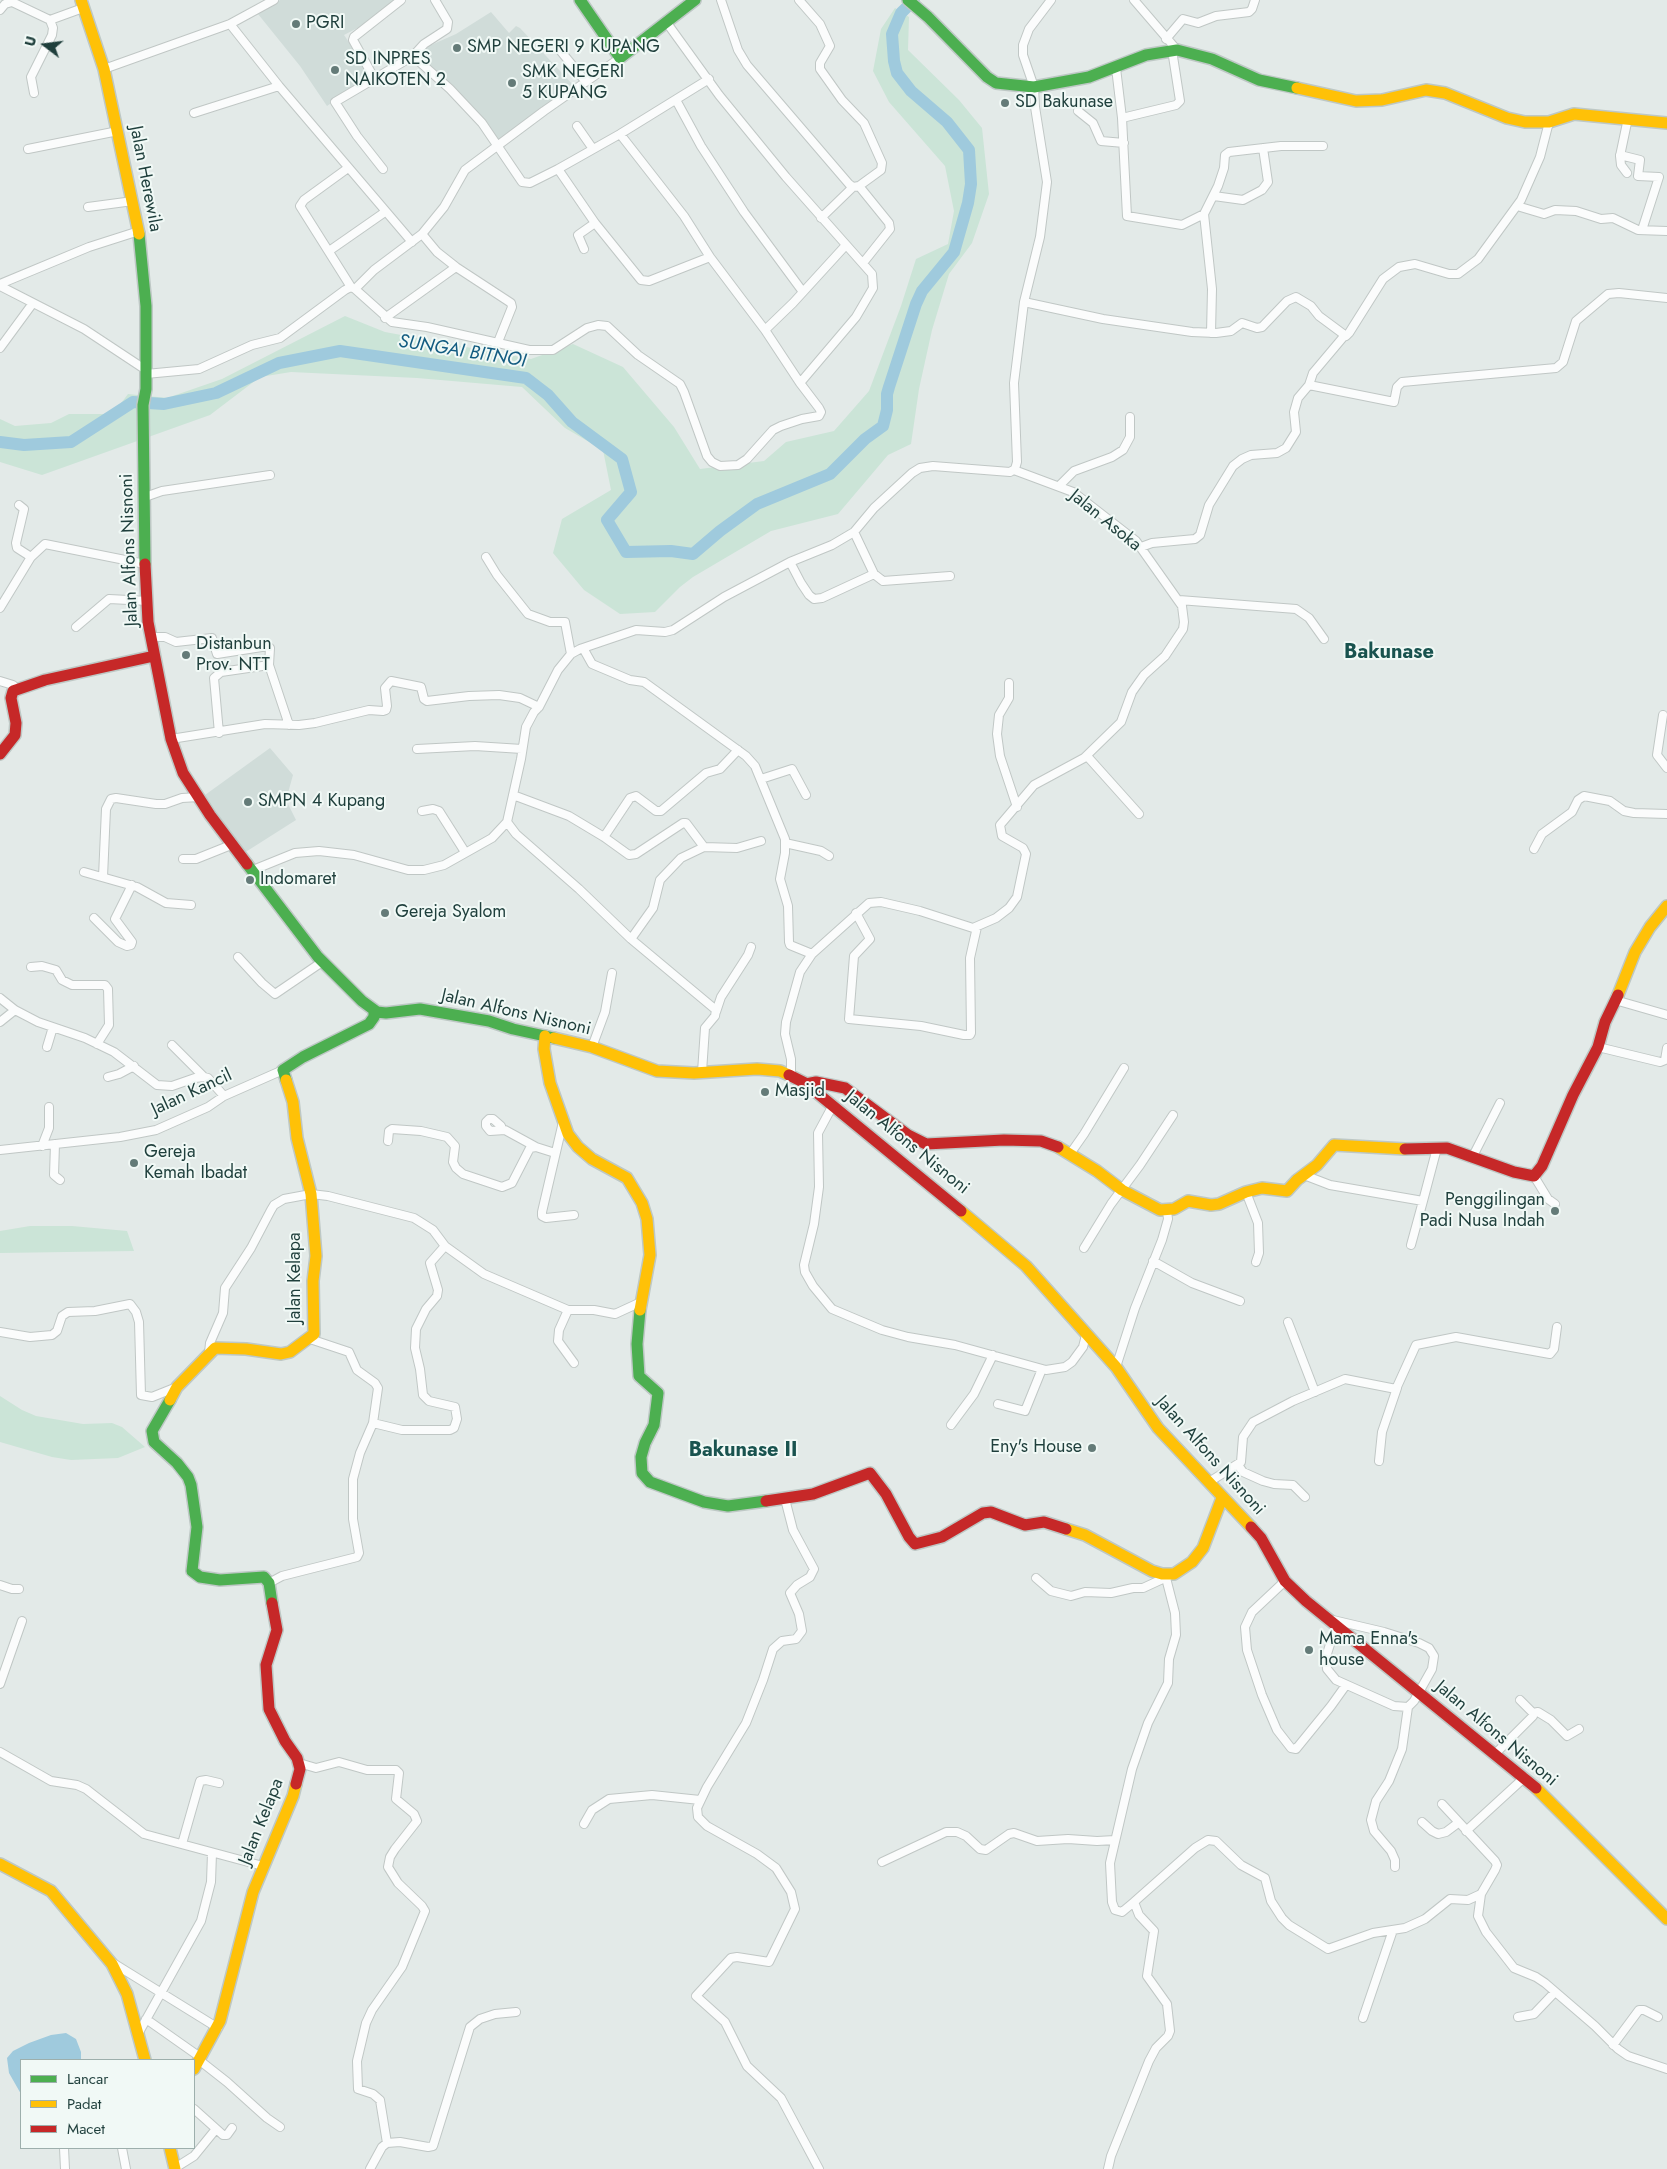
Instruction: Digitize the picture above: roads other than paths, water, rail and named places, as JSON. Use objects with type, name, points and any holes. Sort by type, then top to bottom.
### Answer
[{"type":"street","points":[[104,69],[230,24],[274,0]]},
{"type":"street","points":[[374,78],[353,40],[354,37],[401,0]]},
{"type":"street","points":[[383,169],[357,136],[335,102],[412,56],[424,44],[447,28],[448,22],[435,0]]},
{"type":"street","points":[[580,0],[620,58]]},
{"type":"street","points":[[0,285],[84,329],[146,372],[199,369],[252,345],[280,338],[353,288],[422,234],[450,198],[463,172],[544,111],[620,58],[695,0]]},
{"type":"street","points":[[721,0],[738,50],[747,65],[856,186],[890,228],[863,262]]},
{"type":"street","points":[[799,0],[820,24],[830,46],[820,63],[820,69],[842,100],[864,123],[882,163],[881,170],[856,186],[821,218]]},
{"type":"street","points":[[253,870],[295,853],[319,851],[354,855],[401,869],[424,870],[444,865],[492,838],[507,822],[526,727],[534,712],[540,707],[558,670],[571,654],[636,630],[665,632],[673,630],[724,597],[790,562],[832,546],[854,532],[874,508],[920,468],[933,466],[1010,472],[1014,470],[1017,462],[1014,383],[1024,302],[1036,257],[1046,197],[1045,165],[1035,107],[1034,86],[1023,55],[1023,45],[1029,29],[1050,0]]},
{"type":"street","points":[[1122,118],[1176,105],[1180,101],[1175,50],[1134,0]]},
{"type":"street","points":[[1166,39],[1183,19],[1198,23],[1216,16],[1249,12],[1252,10],[1255,0]]},
{"type":"street","points":[[914,1],[993,81],[1034,86],[1089,77],[1146,55],[1175,50],[1212,59],[1259,80],[1366,102],[1426,90],[1436,91],[1507,118],[1525,122],[1549,122],[1574,114],[1667,123]]},
{"type":"street","points":[[0,10],[8,2],[12,2],[50,20],[53,28],[52,34],[31,77],[34,93]]},
{"type":"street","points":[[50,20],[82,4]]},
{"type":"street","name":"Jalan Herewila","points":[[82,4],[104,69],[139,231],[146,306],[146,389]]},
{"type":"street","points":[[667,23],[733,113],[821,218],[871,271],[874,279],[870,296],[843,334],[800,383]]},
{"type":"street","points":[[230,24],[384,212],[412,242]]},
{"type":"street","points":[[559,49],[586,82]]},
{"type":"street","points":[[412,56],[466,105],[498,146],[522,182],[530,183],[620,134],[709,79]]},
{"type":"street","points":[[1116,68],[1124,143],[1127,217],[1182,225],[1204,214],[1214,196],[1227,153],[1263,148],[1323,146]]},
{"type":"street","points":[[194,112],[279,86]]},
{"type":"street","points":[[676,100],[701,146],[744,212],[803,292]]},
{"type":"street","points":[[1078,111],[1092,123],[1101,141],[1124,143]]},
{"type":"street","points":[[1627,173],[1621,165],[1620,154],[1628,118]]},
{"type":"street","points":[[1141,547],[1152,543],[1195,539],[1200,535],[1210,505],[1233,466],[1251,455],[1277,453],[1286,448],[1296,432],[1294,422],[1296,405],[1313,373],[1345,335],[1349,333],[1379,285],[1389,273],[1411,264],[1449,274],[1460,274],[1478,259],[1517,206],[1540,157],[1549,122]]},
{"type":"street","points":[[577,126],[593,149]]},
{"type":"street","points":[[28,149],[118,131]]},
{"type":"street","points":[[348,168],[304,200],[300,206],[353,288],[385,318],[392,322],[427,327],[529,350],[550,351],[587,328],[598,325],[607,326],[638,355],[680,384],[707,456],[712,462],[720,466],[738,465],[747,459],[773,430],[802,419],[820,415],[819,408],[800,383],[766,330],[710,257],[684,216],[620,134]]},
{"type":"street","points":[[1214,196],[1243,200],[1262,190],[1268,182],[1263,148]]},
{"type":"street","points":[[1620,154],[1640,160],[1638,176],[1659,177],[1642,230]]},
{"type":"street","points":[[558,169],[595,223],[635,273],[645,281],[710,257]]},
{"type":"street","points":[[88,207],[133,201]]},
{"type":"street","points":[[1517,206],[1544,214],[1555,210],[1576,211],[1601,219],[1613,218],[1632,228],[1667,231]]},
{"type":"street","points":[[329,251],[384,212]]},
{"type":"street","points":[[1204,214],[1212,289],[1211,333]]},
{"type":"street","points":[[584,249],[578,235],[595,223]]},
{"type":"street","points":[[0,285],[80,250],[139,231]]},
{"type":"street","points":[[422,234],[437,252],[456,267],[511,303],[512,307],[498,342]]},
{"type":"street","points":[[766,330],[846,245]]},
{"type":"street","points":[[385,318],[456,267]]},
{"type":"street","points":[[1308,385],[1394,402],[1398,387],[1402,382],[1556,368],[1563,362],[1576,321],[1608,294],[1619,293],[1667,298]]},
{"type":"street","points":[[1024,302],[1103,319],[1211,333],[1231,331],[1242,322],[1262,328],[1287,301],[1296,297],[1311,306],[1319,316],[1345,335]]},
{"type":"street","points":[[0,348],[33,303]]},
{"type":"street","name":"Jalan Alfons Nisnoni","points":[[146,389],[143,404],[145,564],[151,637],[171,739],[183,773],[231,845],[253,870],[290,922],[322,962],[374,1011],[386,1013],[420,1009],[489,1021],[513,1029],[592,1047],[656,1072],[751,1069],[780,1071],[806,1084],[1019,1259],[1116,1367],[1158,1428],[1260,1538],[1285,1581],[1338,1628],[1525,1777],[1667,1919]]},
{"type":"street","points":[[1059,486],[1074,472],[1112,457],[1123,450],[1130,437],[1130,417]]},
{"type":"street","name":"Jalan Asoka","points":[[1014,470],[1073,492],[1104,515],[1141,547],[1179,600],[1184,612],[1184,622],[1180,635],[1165,656],[1139,682],[1128,699],[1120,723],[1087,756]]},
{"type":"street","points":[[145,498],[162,491],[270,475]]},
{"type":"street","points":[[19,505],[24,509],[16,540],[17,546],[32,557]]},
{"type":"street","points":[[854,532],[874,574],[886,581],[950,576]]},
{"type":"street","points":[[0,608],[32,557],[40,547],[48,543],[91,554],[145,564]]},
{"type":"street","points":[[486,557],[497,576],[528,614],[550,622],[565,622],[571,654]]},
{"type":"street","points":[[790,562],[801,583],[814,599],[822,598],[874,574]]},
{"type":"street","points":[[76,627],[109,599],[148,601]]},
{"type":"street","points":[[1179,600],[1299,609],[1309,618],[1324,639]]},
{"type":"street","points":[[151,637],[165,637],[176,642],[212,638],[217,654],[268,646],[270,648],[269,664],[289,725]]},
{"type":"street","points":[[583,648],[592,664],[630,680],[644,682],[738,750],[755,766],[785,843],[780,880],[788,906],[789,942],[790,945],[812,954]]},
{"type":"street","points":[[0,754],[14,735],[16,723],[11,695],[16,688],[66,674],[154,656]]},
{"type":"street","points":[[219,732],[214,678],[221,672],[269,664]]},
{"type":"street","points":[[0,681],[13,685],[16,688]]},
{"type":"street","points":[[171,739],[265,724],[315,723],[369,710],[383,711],[386,710],[387,706],[385,688],[387,683],[391,682],[414,684],[421,687],[424,699],[427,701],[469,696],[509,696],[520,698],[540,707]]},
{"type":"street","points":[[1009,683],[1009,698],[999,715],[997,734],[1000,756],[1017,807]]},
{"type":"street","points":[[1663,715],[1657,755],[1667,768]]},
{"type":"street","points":[[417,749],[475,746],[522,749]]},
{"type":"street","points":[[604,837],[617,816],[633,796],[656,811],[661,811],[706,773],[720,769],[738,750]]},
{"type":"street","points":[[791,1075],[791,1059],[785,1034],[786,1022],[800,972],[812,954],[869,903],[881,902],[920,910],[968,928],[977,927],[1000,916],[1009,908],[1016,897],[1026,854],[1023,848],[1002,836],[1000,828],[1002,822],[1017,807],[1034,785],[1087,756],[1139,814]]},
{"type":"street","points":[[760,779],[792,768],[806,795]]},
{"type":"street","points":[[513,795],[569,816],[604,837],[630,856],[645,849],[680,823],[685,822],[704,847]]},
{"type":"street","points":[[1534,849],[1542,834],[1572,812],[1578,800],[1584,796],[1610,801],[1624,811],[1634,814],[1667,814]]},
{"type":"street","points":[[103,878],[106,808],[111,799],[164,804],[182,798],[199,797]]},
{"type":"street","points":[[422,811],[433,809],[439,812],[465,852]]},
{"type":"street","points":[[507,822],[516,834],[579,888],[631,939],[696,992],[716,1012]]},
{"type":"street","points":[[631,939],[653,908],[658,884],[662,876],[687,854],[704,847],[737,848],[761,841]]},
{"type":"street","points":[[785,843],[821,851],[829,856]]},
{"type":"street","points":[[183,859],[196,859],[231,845]]},
{"type":"street","points":[[84,872],[132,885],[166,903],[191,905]]},
{"type":"street","points":[[94,918],[118,942],[127,946],[131,944],[132,942],[116,919],[132,885]]},
{"type":"street","points":[[1534,1176],[1542,1166],[1573,1095],[1598,1047],[1605,1022],[1635,952],[1650,927],[1667,907]]},
{"type":"street","points":[[856,913],[870,939],[854,956],[849,1019],[921,1026],[964,1035],[970,1035],[971,1033],[970,958],[977,927]]},
{"type":"street","points":[[702,1072],[706,1028],[715,1016],[722,997],[748,955],[750,947]]},
{"type":"street","points":[[238,957],[275,994],[322,962]]},
{"type":"street","points":[[31,967],[42,966],[56,970],[62,980],[72,986],[105,985],[108,989],[109,1025],[97,1044]]},
{"type":"street","points":[[592,1047],[605,1012],[612,973]]},
{"type":"street","points":[[0,998],[15,1010],[97,1044],[134,1066],[157,1085],[165,1086],[204,1077]]},
{"type":"street","points":[[1615,1000],[1667,1015]]},
{"type":"street","points":[[0,1022],[15,1010]]},
{"type":"street","name":"Jalan Kancil","points":[[0,1150],[120,1137],[156,1130],[200,1110],[224,1096],[283,1070],[303,1057],[369,1024],[374,1017],[374,1011]]},
{"type":"street","points":[[47,1047],[53,1027]]},
{"type":"street","points":[[545,1036],[547,1068],[563,1122],[573,1141],[584,1153],[627,1178],[642,1203],[650,1235],[650,1255],[641,1302],[637,1344],[637,1372],[658,1395],[654,1425],[645,1443],[641,1457],[644,1476],[656,1485],[720,1505],[784,1500],[814,1494],[870,1473],[886,1494],[909,1538],[915,1544],[942,1537],[983,1513],[991,1512],[1025,1525],[1044,1522],[1074,1531],[1100,1542],[1152,1571],[1170,1576]]},
{"type":"street","points":[[172,1046],[204,1077],[208,1078],[224,1096]]},
{"type":"street","points":[[1598,1047],[1660,1062],[1665,1060],[1667,1048]]},
{"type":"street","points":[[108,1077],[119,1074],[134,1066]]},
{"type":"street","points":[[1070,1154],[1124,1068]]},
{"type":"street","name":"Jalan Kelapa","points":[[209,1353],[215,1348],[222,1347],[282,1354],[290,1352],[310,1339],[314,1334],[315,1321],[312,1288],[316,1256],[311,1194],[297,1138],[293,1102],[283,1070]]},
{"type":"street","points":[[806,1084],[816,1082],[845,1088],[908,1134],[926,1144],[1004,1140],[1053,1144],[1122,1190],[1154,1208],[1167,1211],[1185,1202],[1211,1206],[1246,1192],[1262,1188],[1287,1192],[1297,1180],[1317,1165],[1337,1144],[1414,1150],[1447,1148],[1514,1172],[1534,1176],[1548,1199],[1555,1204]]},
{"type":"street","points":[[1473,1156],[1500,1103]]},
{"type":"street","points":[[833,1105],[818,1133],[819,1187],[814,1224],[804,1265],[805,1272],[813,1286],[834,1310],[870,1326],[908,1337],[955,1345],[1050,1370],[1065,1367],[1072,1362],[1083,1347],[1086,1335]]},
{"type":"street","points":[[42,1146],[48,1128],[49,1107]]},
{"type":"street","points":[[1084,1248],[1111,1204],[1174,1115]]},
{"type":"street","points":[[563,1122],[542,1216],[556,1218],[574,1215]]},
{"type":"street","points":[[388,1141],[389,1131],[392,1129],[421,1131],[447,1137],[454,1143],[453,1162],[459,1171],[505,1187],[512,1183],[529,1149],[536,1147]]},
{"type":"street","points":[[502,1130],[536,1147],[555,1153]]},
{"type":"street","points":[[55,1144],[54,1175],[60,1180]]},
{"type":"street","points":[[1411,1245],[1437,1148]]},
{"type":"street","points":[[1304,1175],[1330,1185],[1423,1201]]},
{"type":"street","points":[[1246,1192],[1258,1223],[1260,1253],[1256,1262]]},
{"type":"street","points":[[310,1339],[345,1349],[350,1354],[357,1370],[378,1386],[373,1423],[360,1452],[353,1479],[353,1519],[358,1555],[282,1576],[269,1584],[264,1577],[220,1580],[200,1577],[192,1571],[197,1527],[191,1485],[188,1477],[177,1463],[154,1442],[152,1437],[156,1422],[177,1387],[209,1353],[210,1343],[223,1313],[225,1288],[252,1248],[271,1210],[284,1200],[311,1194],[328,1196],[414,1218],[438,1234],[445,1246],[487,1276],[568,1310],[600,1310],[615,1314],[641,1302]]},
{"type":"street","points":[[1116,1367],[1162,1240],[1168,1220],[1167,1211]]},
{"type":"street","points":[[373,1423],[402,1430],[450,1430],[454,1428],[456,1419],[455,1407],[429,1401],[423,1395],[415,1348],[416,1329],[426,1309],[438,1296],[430,1263],[445,1246]]},
{"type":"street","points":[[1153,1261],[1192,1283],[1240,1300]]},
{"type":"street","points":[[0,1332],[30,1336],[52,1336],[57,1332],[62,1316],[68,1312],[95,1311],[130,1304],[136,1312],[139,1322],[141,1395],[152,1397],[177,1387]]},
{"type":"street","points":[[568,1310],[559,1330],[558,1341],[574,1363]]},
{"type":"street","points":[[1288,1322],[1315,1392]]},
{"type":"street","points":[[1378,1461],[1382,1432],[1413,1348],[1416,1345],[1456,1338],[1550,1354],[1554,1349],[1557,1328]]},
{"type":"street","points":[[951,1425],[977,1388],[993,1355]]},
{"type":"street","points":[[998,1404],[1025,1411],[1042,1369]]},
{"type":"street","points":[[1209,1482],[1238,1465],[1242,1456],[1243,1437],[1253,1422],[1345,1379],[1394,1389],[1398,1388]]},
{"type":"street","points":[[1238,1465],[1243,1472],[1263,1481],[1274,1484],[1293,1485],[1305,1497]]},
{"type":"street","points":[[1036,1578],[1051,1591],[1071,1596],[1085,1592],[1110,1594],[1143,1588],[1170,1576],[1192,1562],[1203,1548],[1222,1498]]},
{"type":"street","points":[[784,1500],[794,1530],[814,1569],[810,1577],[797,1585],[790,1593],[799,1614],[802,1631],[796,1639],[782,1641],[773,1649],[764,1680],[746,1723],[700,1800],[697,1814],[706,1826],[763,1858],[780,1872],[791,1892],[794,1913],[770,1962],[737,1957],[731,1958],[696,1996],[725,2022],[747,2066],[781,2098],[819,2169]]},
{"type":"street","points":[[1170,1576],[1170,1591],[1176,1623],[1176,1635],[1168,1669],[1168,1683],[1148,1723],[1132,1769],[1110,1862],[1113,1907],[1118,1912],[1122,1912],[1176,1864],[1196,1848],[1210,1840],[1216,1841],[1241,1865],[1265,1878],[1271,1901],[1282,1918],[1289,1925],[1327,1948],[1333,1948],[1373,1933],[1405,1928],[1425,1918],[1450,1899],[1468,1900],[1481,1894]]},
{"type":"street","points":[[1285,1581],[1252,1612],[1246,1627],[1247,1650],[1262,1695],[1277,1730],[1292,1749],[1296,1748],[1331,1706],[1346,1684]]},
{"type":"street","name":"Jalan Kelapa","points":[[198,2062],[218,2028],[243,1940],[253,1892],[293,1796],[300,1769],[299,1763],[270,1713],[266,1661],[277,1630],[269,1584]]},
{"type":"street","points":[[0,1585],[19,1589]]},
{"type":"street","points":[[1326,1618],[1384,1632],[1419,1643],[1429,1648],[1433,1654],[1434,1663],[1419,1693],[1408,1707],[1402,1749],[1389,1781],[1376,1801],[1371,1820],[1373,1829],[1391,1851],[1395,1867]]},
{"type":"street","points":[[0,1684],[22,1621]]},
{"type":"street","points":[[1338,1628],[1328,1648],[1326,1663],[1327,1668],[1336,1680],[1394,1706],[1408,1707]]},
{"type":"street","points":[[1520,1700],[1533,1713]]},
{"type":"street","points":[[1533,1713],[1538,1712],[1551,1720],[1567,1735],[1579,1730]]},
{"type":"street","points":[[1496,1753],[1533,1716],[1533,1713]]},
{"type":"street","points":[[0,1752],[51,1781],[77,1785],[86,1789],[139,1831],[263,1866]]},
{"type":"street","points":[[299,1763],[316,1768],[339,1762],[367,1770],[396,1770],[399,1772],[396,1799],[414,1814],[418,1821],[395,1849],[390,1857],[388,1867],[398,1883],[425,1911],[402,1967],[372,2010],[366,2023],[357,2061],[358,2089],[373,2094],[380,2100],[386,2144]]},
{"type":"street","points":[[1466,1831],[1525,1777]]},
{"type":"street","points":[[182,1844],[200,1781],[206,1780],[219,1783]]},
{"type":"street","points":[[584,1824],[592,1810],[609,1798],[652,1795],[700,1800]]},
{"type":"street","points":[[1442,1804],[1497,1865],[1481,1894],[1478,1916],[1486,1932],[1516,1970],[1536,1977],[1628,2056],[1667,2069]]},
{"type":"street","points":[[1422,1822],[1438,1834],[1446,1832],[1458,1823]]},
{"type":"street","points":[[882,1862],[946,1832],[957,1832],[966,1836],[980,1849],[986,1850],[1009,1834],[1014,1833],[1037,1841],[1068,1838],[1097,1841],[1116,1840]]},
{"type":"street","points":[[138,2034],[203,1916],[211,1882],[212,1853]]},
{"type":"street","points":[[0,1864],[42,1885],[51,1892],[111,1962],[126,1994],[145,2059]]},
{"type":"street","points":[[1108,2169],[1111,2156],[1149,2061],[1156,2048],[1168,2036],[1170,2030],[1167,2004],[1147,1976],[1154,1931],[1139,1915],[1134,1902]]},
{"type":"street","points":[[1363,2018],[1393,1930]]},
{"type":"street","points":[[111,1962],[218,2028]]},
{"type":"street","points":[[1518,2017],[1534,2014],[1555,1992]]},
{"type":"street","points":[[1613,2045],[1639,2010],[1644,2010],[1658,2017]]},
{"type":"street","points":[[370,2169],[382,2146],[386,2144],[396,2142],[428,2147],[433,2146],[472,2025],[480,2019],[495,2014],[516,2012]]},
{"type":"street","points":[[146,2019],[194,2059]]},
{"type":"street","points":[[198,2062],[227,2082],[267,2118],[280,2127]]},
{"type":"street","points":[[195,2110],[216,2129],[226,2135],[232,2128]]},
{"type":"street","points":[[170,2149],[175,2168],[194,2156],[216,2129]]},
{"type":"street","points":[[64,2149],[65,2169]]},
{"type":"street","points":[[122,2149],[126,2169]]},
{"type":"water","points":[[66,2033],[76,2039],[81,2052],[81,2059],[20,2059],[20,2092],[9,2073],[7,2058],[13,2051],[51,2035]]},
{"type":"waterway","name":"SUNGAI BITNOI","points":[[0,442],[24,445],[71,442],[133,402],[164,404],[216,393],[279,363],[340,351],[526,378],[548,395],[572,422],[622,459],[631,492],[607,520],[626,552],[671,551],[693,554],[720,531],[757,504],[830,474],[865,439],[883,426],[887,410],[887,394],[916,304],[922,291],[954,252],[968,203],[971,184],[969,150],[947,122],[911,91],[897,73],[892,34],[901,13],[914,0]]},
{"type":"place","name":"PGRI","points":[[296,24]]},
{"type":"place","name":"SMP NEGERI 9 KUPANG","points":[[457,48]]},
{"type":"place","name":"SD INPRES NAIKOTEN 2","points":[[335,70]]},
{"type":"place","name":"SMK NEGERI 5 KUPANG","points":[[512,83]]},
{"type":"place","name":"SD Bakunase","points":[[1005,103]]},
{"type":"place","name":"Distanbun Prov. NTT","points":[[186,655]]},
{"type":"place","name":"SMPN 4 Kupang","points":[[248,802]]},
{"type":"place","name":"Indomaret","points":[[250,880]]},
{"type":"place","name":"Gereja Syalom","points":[[385,913]]},
{"type":"place","name":"Masjid","points":[[765,1092]]},
{"type":"place","name":"Gereja Kemah Ibadat","points":[[134,1163]]},
{"type":"place","name":"Penggilingan Padi Nusa Indah","points":[[1555,1211]]},
{"type":"place","name":"Eny's House","points":[[1092,1448]]},
{"type":"place","name":"Mama Enna's house","points":[[1309,1650]]},
{"type":"district","name":"Bakunase","points":[[1389,653]]},
{"type":"district","name":"Bakunase II","points":[[743,1451]]}]
